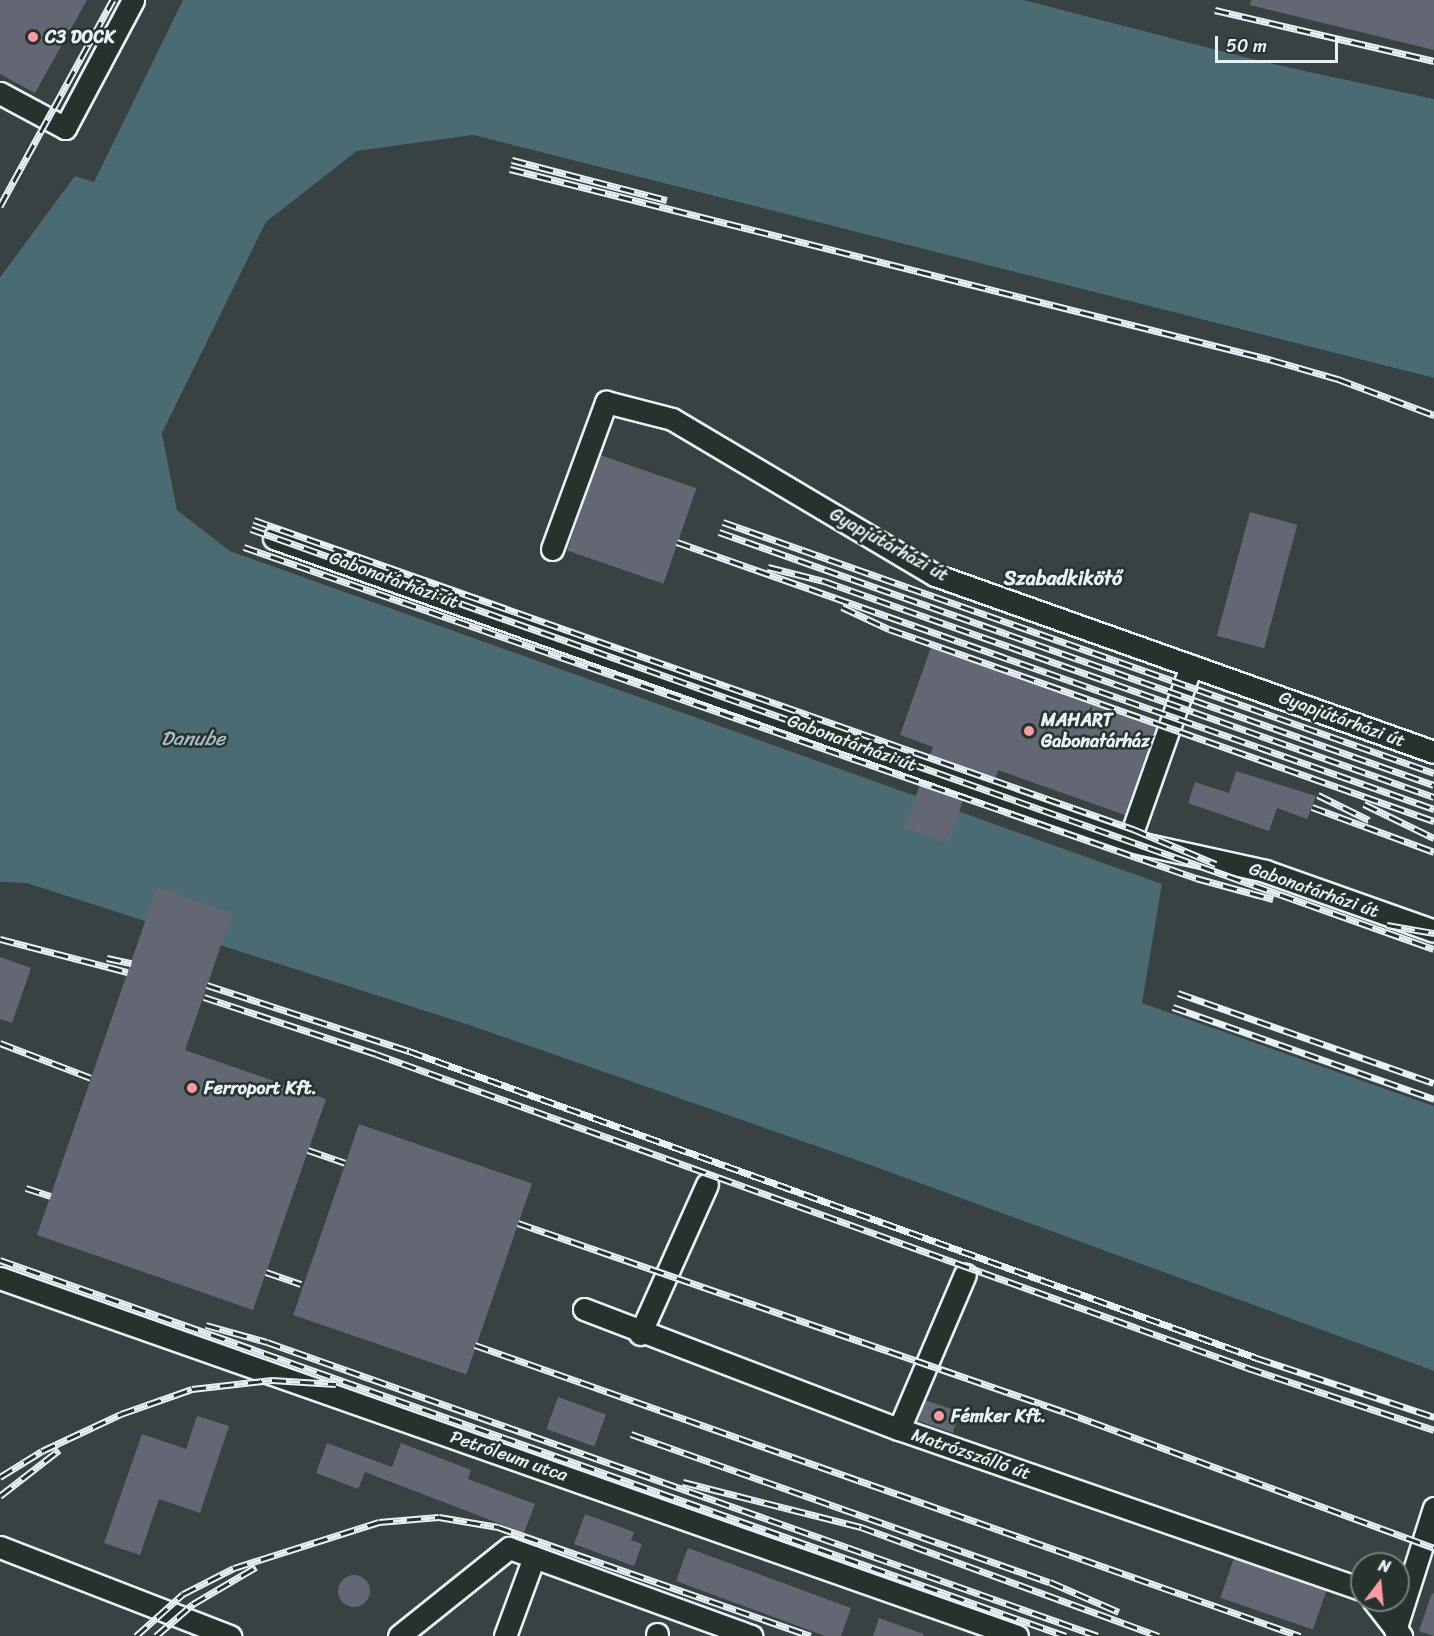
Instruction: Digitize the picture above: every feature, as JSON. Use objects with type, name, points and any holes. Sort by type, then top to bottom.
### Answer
[{"type":"street","points":[[0,93],[64,128],[133,0]]},
{"type":"street","name":"Gyapjútárházi út","points":[[552,549],[606,402],[672,419],[935,575],[1434,752]]},
{"type":"street","name":"Gabonatárházi út","points":[[274,538],[1129,841],[1265,871],[1434,931]]},
{"type":"street","points":[[1129,841],[1191,666]]},
{"type":"street","points":[[640,1334],[707,1184]]},
{"type":"street","points":[[899,1429],[965,1274]]},
{"type":"street","name":"Petróleum utca","points":[[0,1278],[1017,1636]]},
{"type":"street","name":"Matrózszálló út","points":[[584,1309],[640,1334],[899,1429],[1350,1585]]},
{"type":"street","points":[[1398,1633],[1434,1508]]},
{"type":"street","points":[[0,1547],[230,1636]]},
{"type":"street","points":[[399,1636],[509,1548],[709,1629],[751,1636]]},
{"type":"street","points":[[506,1636],[534,1557]]},
{"type":"street","points":[[1382,1612],[1398,1633]]},
{"type":"shaded area","points":[[0,0],[183,0],[94,183],[75,177],[0,276]]},
{"type":"shaded area","points":[[1024,0],[1434,0],[1434,99],[1260,61]]},
{"type":"shaded area","points":[[473,135],[1434,378],[1434,1106],[1141,1003],[1162,884],[230,551],[177,510],[162,433],[266,222],[357,151]]},
{"type":"shaded area","points":[[0,882],[25,883],[469,1025],[862,1162],[1434,1371],[1434,1636],[0,1636]]},
{"type":"water","name":"Danube","points":[[183,0],[1024,0],[1260,61],[1434,99],[1434,378],[473,135],[357,151],[266,222],[162,433],[177,510],[230,551],[1162,884],[1142,1003],[1434,1106],[1434,1371],[862,1162],[469,1025],[26,883],[0,882],[0,277],[75,176],[94,182]]},
{"type":"building","name":"C3 DOCK","points":[[0,0],[87,0],[35,93],[0,74]]},
{"type":"building","points":[[1251,0],[1434,0],[1434,50],[1250,5]]},
{"type":"building","points":[[600,455],[696,488],[664,584],[567,550]]},
{"type":"building","points":[[1250,512],[1297,525],[1264,648],[1217,636]]},
{"type":"building","name":"MAHART Gabonatárház","points":[[931,647],[1156,726],[1125,815],[998,770],[995,780],[929,757],[933,747],[900,735]]},
{"type":"building","points":[[1236,771],[1316,796],[1307,819],[1277,808],[1269,831],[1188,803],[1195,782],[1229,793]]},
{"type":"building","points":[[921,781],[964,796],[948,843],[905,828]]},
{"type":"building","name":"Ferroport Kft.","points":[[157,887],[232,913],[185,1050],[326,1099],[253,1310],[37,1235]]},
{"type":"building","points":[[0,957],[31,968],[12,1023],[0,1019]]},
{"type":"building","points":[[359,1124],[532,1184],[466,1375],[293,1315]]},
{"type":"building","points":[[558,1397],[606,1414],[594,1446],[546,1429]]},
{"type":"building","name":"Fémker Kft.","points":[[925,1400],[960,1412],[953,1433],[918,1421]]},
{"type":"building","points":[[197,1416],[229,1426],[200,1513],[159,1499],[140,1555],[104,1543],[142,1434],[186,1449]]},
{"type":"building","points":[[327,1443],[392,1467],[401,1443],[471,1470],[468,1479],[535,1504],[524,1533],[365,1472],[358,1489],[316,1473]]},
{"type":"building","points":[[585,1514],[634,1532],[631,1540],[642,1544],[634,1566],[574,1544]]},
{"type":"building","points":[[688,1548],[851,1608],[841,1636],[825,1636],[676,1581]]},
{"type":"building","points":[[1234,1558],[1327,1590],[1313,1630],[1220,1598]]},
{"type":"building","points":[[354,1575],[365,1580],[370,1591],[365,1602],[354,1607],[343,1602],[338,1591],[343,1580]]},
{"type":"building","points":[[1432,1593],[1434,1594],[1434,1636],[1419,1631]]},
{"type":"building","points":[[879,1618],[924,1634],[923,1636],[873,1636]]},
{"type":"railway","points":[[0,206],[113,0]]},
{"type":"railway","points":[[1215,10],[1434,61]]},
{"type":"railway","points":[[512,160],[667,200]]},
{"type":"railway","points":[[510,169],[1272,360],[1338,379],[1434,415]]},
{"type":"railway","points":[[254,520],[1133,829],[1216,864]]},
{"type":"railway","points":[[723,522],[1434,773]]},
{"type":"railway","points":[[251,529],[1434,949]]},
{"type":"railway","points":[[719,532],[1434,785]]},
{"type":"railway","points":[[677,542],[1434,809]]},
{"type":"railway","points":[[244,547],[1196,878],[1273,899]]},
{"type":"railway","points":[[768,567],[824,581],[1434,797]]},
{"type":"railway","points":[[842,607],[889,629],[1434,821]]},
{"type":"railway","points":[[1318,795],[1369,820]]},
{"type":"railway","points":[[1364,804],[1434,838]]},
{"type":"railway","points":[[1312,807],[1434,852]]},
{"type":"railway","points":[[1387,925],[1434,933]]},
{"type":"railway","points":[[0,939],[128,972]]},
{"type":"railway","points":[[107,958],[131,963]]},
{"type":"railway","points":[[207,985],[409,1051],[1257,1358],[1434,1417]]},
{"type":"railway","points":[[1178,993],[1434,1083]]},
{"type":"railway","points":[[204,997],[376,1054],[1248,1368],[1434,1430]]},
{"type":"railway","points":[[1173,1007],[1434,1099]]},
{"type":"railway","points":[[0,1043],[91,1078]]},
{"type":"railway","points":[[308,1150],[345,1163]]},
{"type":"railway","points":[[26,1188],[51,1196]]},
{"type":"railway","points":[[518,1223],[1065,1412],[1434,1548]]},
{"type":"railway","points":[[0,1260],[1066,1636]]},
{"type":"railway","points":[[266,1272],[301,1284]]},
{"type":"railway","points":[[206,1325],[267,1342],[1098,1636]]},
{"type":"railway","points":[[475,1345],[1300,1636]]},
{"type":"railway","points":[[0,1477],[42,1451],[121,1414],[192,1389],[272,1380],[336,1384]]},
{"type":"railway","points":[[631,1434],[1050,1582],[1119,1612]]},
{"type":"railway","points":[[0,1496],[59,1450]]},
{"type":"railway","points":[[683,1482],[861,1527],[1159,1636]]},
{"type":"railway","points":[[136,1636],[183,1594],[234,1568],[379,1522],[439,1517],[498,1527],[811,1636]]},
{"type":"railway","points":[[156,1636],[193,1604],[256,1567]]},
{"type":"place","name":"C3 DOCK","points":[[33,37]]},
{"type":"place","name":"MAHART Gabonatárház","points":[[1029,731]]},
{"type":"place","name":"Ferroport Kft.","points":[[192,1088]]},
{"type":"place","name":"Fémker Kft.","points":[[939,1416]]},
{"type":"district","name":"Szabadkikötő","points":[[1063,578]]}]
